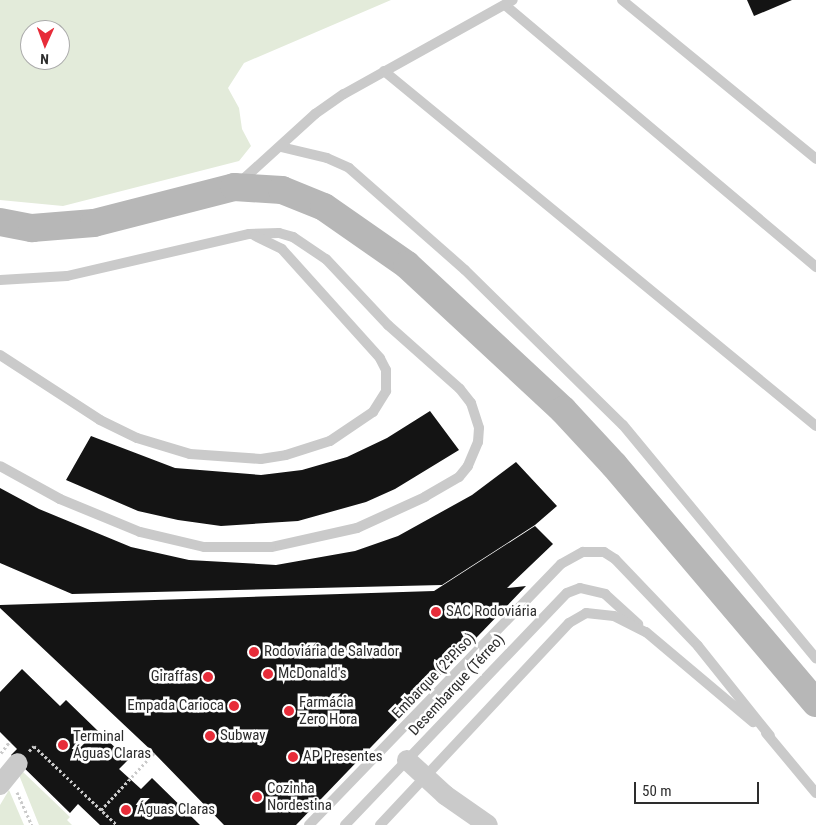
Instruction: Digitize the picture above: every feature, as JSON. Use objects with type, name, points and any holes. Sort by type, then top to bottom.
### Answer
[{"type":"main road","points":[[0,222],[32,228],[94,224],[234,187],[282,190],[324,207],[407,265],[465,316],[563,410],[614,465],[816,703]]},
{"type":"street","points":[[407,760],[426,778],[488,825]]},
{"type":"street","points":[[0,785],[18,763]]},
{"type":"lane","points":[[622,0],[816,159]]},
{"type":"lane","points":[[234,187],[281,147],[315,114],[384,71],[509,2],[816,267]]},
{"type":"lane","points":[[384,71],[816,426]]},
{"type":"lane","points":[[281,147],[327,158],[349,168],[464,270],[623,425],[815,655]]},
{"type":"lane","points":[[0,280],[67,276],[249,234],[279,233],[305,243],[326,259],[388,325],[460,390],[477,416],[478,442],[474,454],[459,476],[426,497],[380,519],[305,541],[241,548],[204,547],[140,532],[60,499],[0,466]]},
{"type":"lane","points":[[0,355],[100,420],[167,448],[215,458],[261,459],[286,455],[330,441],[373,412],[386,391],[386,370],[380,358],[282,249],[249,234]]},
{"type":"lane","name":"Embarque (2ºPiso)","points":[[308,825],[572,556],[594,550],[615,559],[698,646],[770,736]]},
{"type":"lane","name":"Desembarque (Térreo)","points":[[345,825],[567,593],[580,588],[605,594],[646,632],[770,736],[816,793]]},
{"type":"lane","name":"Desembarque (Térreo)","points":[[380,825],[576,618],[596,612],[614,616],[646,632]]},
{"type":"path","points":[[0,754],[10,741]]},
{"type":"path","points":[[18,763],[34,746],[117,825]]},
{"type":"path","points":[[101,810],[154,753]]},
{"type":"green space","points":[[0,0],[391,0],[244,63],[228,88],[239,108],[242,129],[251,146],[239,161],[63,206],[0,200]]},
{"type":"green space","points":[[22,771],[70,817],[67,820],[72,825],[39,825],[19,775]]},
{"type":"green space","points":[[9,790],[24,825],[0,825],[0,805]]},
{"type":"building","points":[[747,0],[792,0],[754,16]]},
{"type":"building","points":[[430,411],[459,450],[395,489],[366,502],[298,521],[221,526],[178,520],[138,511],[66,480],[91,436],[175,468],[261,475],[302,470],[347,457],[387,438]]},
{"type":"building","points":[[516,462],[557,506],[535,525],[442,585],[72,594],[0,563],[0,488],[39,509],[131,547],[189,560],[276,565],[355,551],[398,536],[472,495]]},
{"type":"building","name":"Rodoviária de Salvador","points":[[535,526],[553,544],[507,588],[526,586],[296,825],[224,825],[154,753],[0,608],[0,605],[434,591]]},
{"type":"building","name":"Terminal Águas Claras","points":[[22,669],[60,706],[66,700],[128,760],[119,769],[141,789],[152,778],[200,825],[100,825],[78,804],[70,813],[11,755],[17,749],[0,732],[0,692]]},
{"type":"place","name":"SAC Rodoviária","points":[[436,612]]},
{"type":"place","name":"Rodoviária de Salvador","points":[[254,652]]},
{"type":"place","name":"McDonald's","points":[[268,674]]},
{"type":"place","name":"Giraffas","points":[[208,677]]},
{"type":"place","name":"Empada Carioca","points":[[234,706]]},
{"type":"place","name":"Farmácia Zero Hora","points":[[289,711]]},
{"type":"place","name":"Subway","points":[[210,736]]},
{"type":"place","name":"Terminal Águas Claras","points":[[63,745]]},
{"type":"place","name":"AP Presentes","points":[[293,757]]},
{"type":"place","name":"Cozinha Nordestina","points":[[257,797]]},
{"type":"place","name":"Águas Claras","points":[[126,810]]}]
